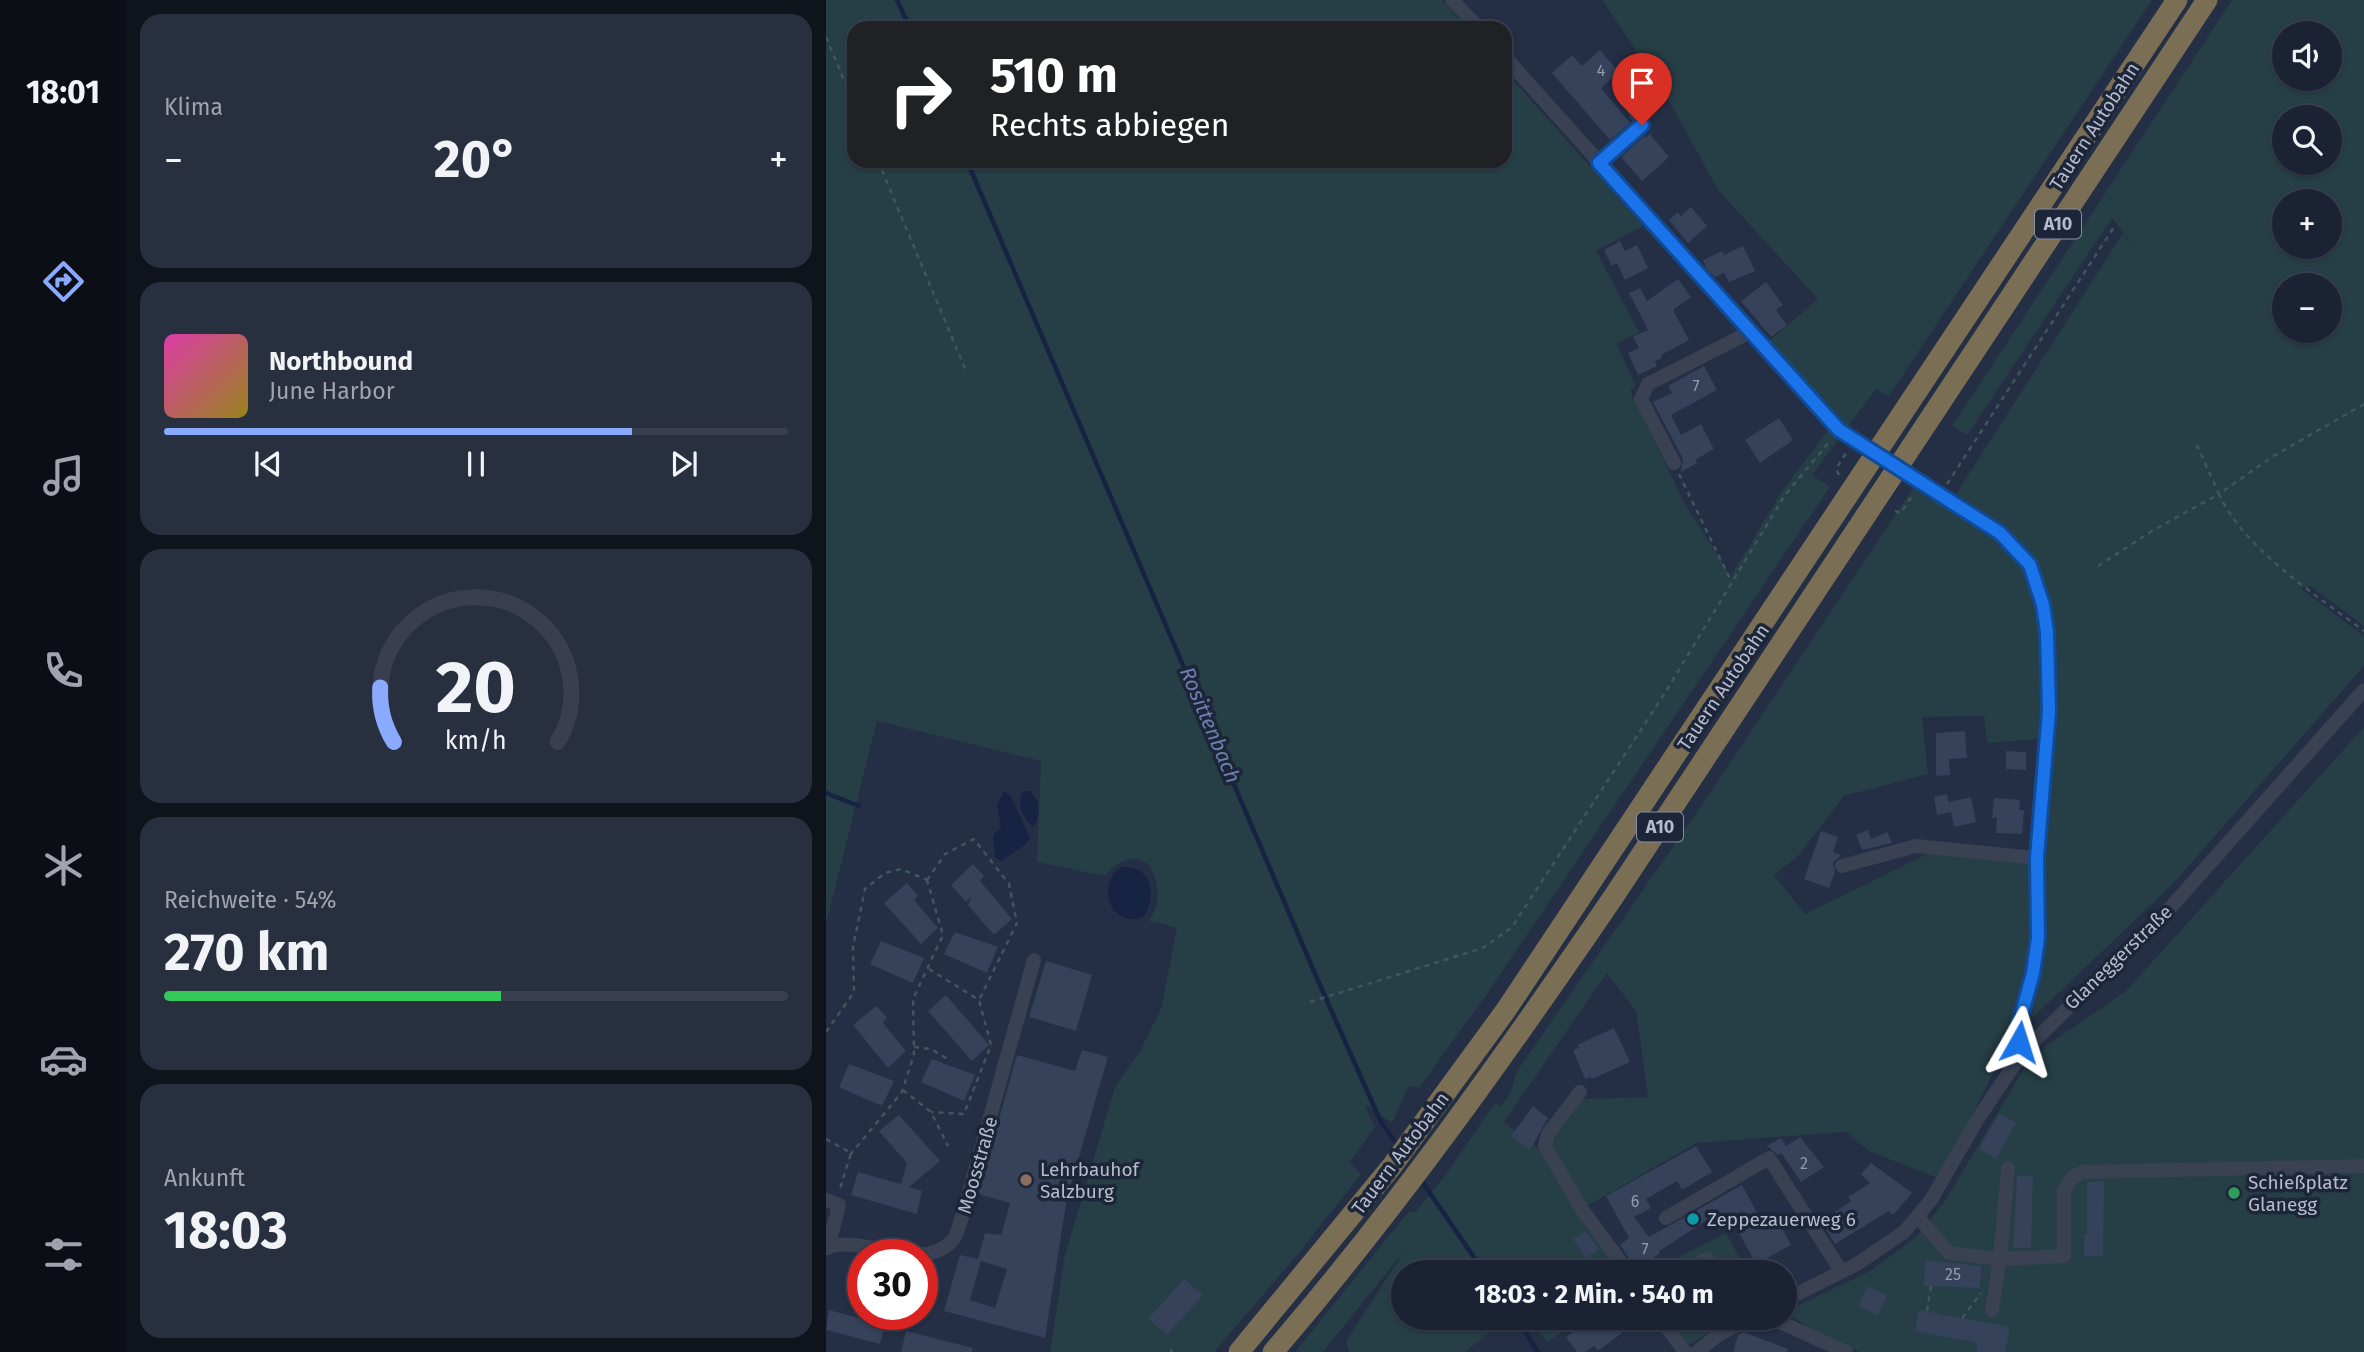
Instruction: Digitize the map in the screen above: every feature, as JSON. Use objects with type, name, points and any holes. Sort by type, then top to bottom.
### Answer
[{"type":"highway","name":"Tauern Autobahn","points":[[1239,1352],[1413,1139],[1550,945],[2177,0]]},
{"type":"highway","name":"Tauern Autobahn","points":[[1272,1352],[1407,1187],[1525,1027],[2207,0]]},
{"type":"street","points":[[1452,0],[1472,21]]},
{"type":"street","points":[[1512,65],[1839,430],[2000,533],[2030,565],[2037,581],[2047,632],[2049,711],[2037,858],[2038,938],[2033,973],[2018,1027],[2022,1053]]},
{"type":"street","points":[[1599,163],[1642,125],[1622,84]]},
{"type":"street","points":[[1674,463],[1642,399],[1642,393],[1648,384],[1750,332]]},
{"type":"street","name":"Glaneggerstraße","points":[[1797,1294],[1885,1247],[1918,1217],[1948,1175],[2005,1075],[2022,1053],[2171,907],[2364,690]]},
{"type":"street","points":[[1842,866],[1916,846],[2037,858]]},
{"type":"street","name":"Moosstraße","points":[[827,1248],[839,1243],[904,1255],[939,1251],[953,1241],[1034,960]]},
{"type":"street","points":[[1580,1092],[1548,1134],[1545,1146],[1581,1208],[1619,1260]]},
{"type":"street","points":[[1666,1218],[1769,1158],[1841,1271]]},
{"type":"street","points":[[1918,1217],[1950,1253],[2000,1259],[2064,1256],[2064,1190],[2073,1177],[2083,1172],[2364,1166]]},
{"type":"street","points":[[1992,1310],[2000,1259],[2008,1168]]},
{"type":"street","points":[[827,1248],[838,1205],[832,1197]]},
{"type":"street","points":[[1669,1330],[1685,1352]]},
{"type":"street","points":[[1697,1352],[1728,1330]]},
{"type":"street","points":[[1797,1330],[1846,1352]]},
{"type":"path","points":[[826,37],[847,87]]},
{"type":"path","points":[[881,168],[966,371]]},
{"type":"path","points":[[1939,496],[2114,227]]},
{"type":"path","points":[[2098,566],[2152,531],[2219,494],[2272,457],[2364,404]]},
{"type":"path","points":[[1310,1002],[1483,948],[1501,938],[1512,927],[1663,696],[1786,495],[1839,430]]},
{"type":"path","points":[[1839,475],[1836,469],[1854,442]]},
{"type":"path","points":[[2196,443],[2231,516],[2306,589],[2364,631]]},
{"type":"path","points":[[1674,463],[1731,581]]},
{"type":"path","points":[[1895,511],[1901,513],[1920,484]]},
{"type":"path","points":[[927,880],[945,854],[974,839],[1009,884],[1017,923],[979,1000],[991,1045],[964,1114],[931,1112]]},
{"type":"path","points":[[826,1032],[854,992],[853,947],[865,889],[885,873],[901,869],[927,880]]},
{"type":"path","points":[[832,1197],[850,1155],[903,1090],[914,1047],[913,999],[943,935],[927,880]]},
{"type":"path","points":[[929,969],[979,1000]]},
{"type":"path","points":[[914,1047],[931,1049],[951,1061]]},
{"type":"path","points":[[903,1090],[931,1112],[948,1146]]},
{"type":"path","points":[[826,1139],[851,1153],[850,1155]]},
{"type":"path","points":[[1962,1318],[1985,1287],[1995,1285]]},
{"type":"path","points":[[1927,1311],[1931,1286]]},
{"type":"shaded area","points":[[826,0],[1442,0],[1461,21],[847,21],[847,168],[1512,168],[1512,79],[1643,226],[1596,251],[1639,332],[1617,344],[1636,387],[1630,391],[1685,504],[1731,576],[1782,491],[1836,419],[1768,342],[1818,299],[1718,190],[1663,90],[1602,0],[2152,0],[1889,396],[1876,389],[1812,475],[1830,487],[1487,994],[1419,1088],[1409,1086],[1392,1123],[1364,1104],[1375,1127],[1350,1162],[1361,1174],[1299,1253],[1214,1352],[1050,1352],[1065,1255],[1115,1087],[1140,1051],[1161,1009],[1177,928],[1149,921],[1156,907],[1158,893],[1149,865],[1143,861],[1125,860],[1105,876],[1037,862],[1041,761],[877,721],[826,924]]},
{"type":"shaded area","points":[[2232,0],[2364,0],[2364,626],[2310,586],[2300,588],[2364,636],[2364,666],[2172,885],[2027,1023],[2043,855],[2050,615],[2037,572],[2019,542],[1956,494],[2123,233],[2149,266],[2112,218],[1967,435],[1952,426]]},
{"type":"shaded area","points":[[1913,488],[1995,539],[2014,558],[2028,580],[2036,605],[2044,659],[2040,739],[1987,743],[1984,716],[1922,717],[1928,774],[1844,796],[1798,856],[1774,875],[1805,914],[1929,853],[2031,862],[2030,938],[2019,1002],[1984,1092],[1937,1178],[1869,1151],[1846,1132],[1697,1143],[1578,1211],[1613,1260],[1399,1260],[1406,1249],[1397,1260],[1391,1260],[1391,1268],[1323,1352],[1295,1352],[1408,1212],[1416,1211],[1444,1177],[1495,1103],[1501,1106],[1510,1094],[1517,1071],[1699,809]],"holes":[[[1607,973],[1636,1011],[1648,1097],[1581,1099],[1539,1149],[1504,1122]]]},
{"type":"shaded area","points":[[2364,727],[2364,1352],[1861,1352],[1835,1344],[1797,1320],[1797,1306],[1870,1271],[1916,1237],[1945,1201],[2022,1072],[2046,1046],[2126,991]]},
{"type":"shaded area","points":[[1726,1233],[1741,1260],[1673,1260]]},
{"type":"shaded area","points":[[1391,1272],[1391,1330],[1493,1330],[1465,1352],[1349,1352],[1346,1341]]},
{"type":"shaded area","points":[[1537,1330],[1566,1330],[1547,1342]]},
{"type":"shaded area","points":[[1676,1330],[1713,1330],[1689,1345]]},
{"type":"water","points":[[1004,791],[1011,797],[1030,838],[1025,845],[1001,861],[995,857],[993,835],[1001,828],[997,805]]},
{"type":"water","points":[[1023,791],[1030,791],[1038,804],[1034,827],[1022,810],[1020,800]]},
{"type":"water","points":[[1122,867],[1140,871],[1149,883],[1150,898],[1145,916],[1133,919],[1123,917],[1115,912],[1110,904],[1109,884]]},
{"type":"building","points":[[1600,50],[1619,72],[1601,88],[1630,123],[1610,140],[1552,73],[1572,55],[1582,66]]},
{"type":"building","points":[[1650,134],[1669,157],[1642,181],[1622,158],[1644,136],[1645,138]]},
{"type":"building","points":[[1691,207],[1707,226],[1688,243],[1669,220],[1678,212],[1681,216]]},
{"type":"building","points":[[1620,241],[1625,251],[1637,245],[1648,268],[1625,280],[1617,263],[1612,266],[1604,250]]},
{"type":"building","points":[[1743,246],[1755,271],[1729,282],[1724,273],[1715,277],[1707,269],[1703,260],[1722,251],[1724,255]]},
{"type":"building","points":[[1678,279],[1691,297],[1673,310],[1689,340],[1661,355],[1662,358],[1655,361],[1657,366],[1638,375],[1628,353],[1639,348],[1633,336],[1648,330],[1629,293],[1640,288],[1647,301]]},
{"type":"building","points":[[1766,282],[1783,305],[1776,310],[1787,325],[1771,337],[1741,301]]},
{"type":"building","points":[[1704,366],[1717,390],[1671,415],[1681,435],[1701,424],[1714,449],[1681,472],[1683,459],[1653,402],[1672,393],[1668,386]]},
{"type":"building","points":[[1779,418],[1793,440],[1760,463],[1745,440]]},
{"type":"building","points":[[1965,731],[1967,758],[1949,759],[1950,775],[1936,776],[1936,733]]},
{"type":"building","points":[[2006,751],[2026,752],[2026,770],[2006,769]]},
{"type":"building","points":[[1947,794],[1951,812],[1937,815],[1934,797]]},
{"type":"building","points":[[1971,797],[1976,822],[1954,827],[1949,802]]},
{"type":"building","points":[[1994,798],[2020,800],[2019,810],[2024,810],[2022,834],[1996,833],[1997,817],[1992,818]]},
{"type":"building","points":[[1868,830],[1871,839],[1887,832],[1892,843],[1862,850],[1856,835]]},
{"type":"building","points":[[1821,831],[1838,837],[1833,852],[1841,855],[1833,863],[1835,872],[1829,888],[1804,879]]},
{"type":"building","points":[[973,864],[984,876],[980,881],[1012,919],[994,935],[968,905],[971,897],[966,902],[951,885]]},
{"type":"building","points":[[907,883],[918,896],[914,900],[938,928],[921,944],[884,903]]},
{"type":"building","points":[[955,932],[998,947],[987,973],[944,954]]},
{"type":"building","points":[[881,941],[924,958],[913,983],[870,964]]},
{"type":"building","points":[[1046,961],[1092,975],[1076,1031],[1029,1017]]},
{"type":"building","points":[[946,995],[989,1045],[972,1061],[928,1011]]},
{"type":"building","points":[[876,1006],[887,1017],[883,1023],[906,1051],[888,1068],[853,1025]]},
{"type":"building","points":[[1614,1028],[1630,1062],[1592,1079],[1585,1079],[1573,1050],[1579,1048],[1577,1045]]},
{"type":"building","name":"Lehrbauhof Salzburg","points":[[1082,1050],[1108,1057],[1067,1198],[1045,1338],[944,1311],[960,1255],[978,1259],[985,1233],[1001,1235],[1004,1225],[1010,1203],[978,1194],[1017,1055],[1075,1071]],"holes":[[[981,1261],[1007,1269],[995,1308],[970,1300]]]},
{"type":"building","points":[[932,1059],[975,1075],[964,1101],[921,1082]]},
{"type":"building","points":[[849,1064],[894,1081],[882,1106],[839,1087]]},
{"type":"building","points":[[1533,1106],[1548,1118],[1530,1150],[1511,1136]]},
{"type":"building","points":[[1999,1113],[2016,1123],[1996,1159],[1979,1149]]},
{"type":"building","points":[[899,1115],[940,1161],[909,1187],[922,1191],[917,1214],[851,1195],[858,1172],[901,1184],[907,1163],[879,1131]]},
{"type":"building","points":[[1800,1137],[1824,1167],[1801,1182],[1781,1153],[1778,1155],[1767,1146],[1781,1138],[1786,1146]]},
{"type":"building","points":[[1696,1146],[1712,1172],[1682,1190],[1677,1181],[1646,1199],[1651,1208],[1634,1217],[1649,1237],[1742,1185],[1763,1224],[1776,1217],[1791,1245],[1763,1260],[1754,1260],[1733,1222],[1719,1230],[1712,1217],[1659,1251],[1651,1260],[1630,1260],[1620,1245],[1629,1238],[1606,1196]]},
{"type":"building","points":[[1871,1163],[1912,1193],[1893,1215],[1889,1211],[1835,1244],[1821,1221],[1851,1201],[1848,1197],[1870,1183],[1861,1174]]},
{"type":"building","points":[[2017,1176],[2033,1176],[2031,1248],[2013,1248]]},
{"type":"building","points":[[2104,1181],[2103,1256],[2084,1256],[2084,1235],[2087,1234],[2087,1182]]},
{"type":"building","points":[[1586,1231],[1599,1249],[1586,1258],[1573,1239]]},
{"type":"building","points":[[1925,1260],[1981,1266],[1980,1288],[1924,1286]]},
{"type":"building","points":[[1184,1279],[1203,1295],[1167,1335],[1148,1319]]},
{"type":"building","points":[[1868,1286],[1887,1296],[1878,1315],[1858,1306]]},
{"type":"building","points":[[829,1310],[847,1315],[847,1330],[884,1330],[880,1344],[826,1330]]},
{"type":"building","points":[[1919,1310],[2010,1327],[2005,1352],[1976,1352],[1978,1343],[1915,1331]]},
{"type":"building","points":[[1576,1330],[1620,1330],[1622,1333],[1598,1351],[1594,1346],[1585,1352],[1577,1352],[1566,1337]]},
{"type":"building","points":[[906,1331],[973,1348],[972,1352],[901,1352]]},
{"type":"building","points":[[1744,1332],[1788,1349],[1787,1352],[1733,1352],[1738,1335]]},
{"type":"waterway","name":"Rosittenbach","points":[[897,0],[907,21]]},
{"type":"waterway","name":"Rosittenbach","points":[[970,168],[1319,983],[1381,1122],[1399,1147]]},
{"type":"waterway","points":[[826,793],[859,806]]},
{"type":"waterway","name":"Rosittenbach","points":[[1419,1177],[1476,1260]]},
{"type":"waterway","name":"Rosittenbach","points":[[1524,1330],[1538,1352]]},
{"type":"place","name":"Lehrbauhof Salzburg","points":[[1026,1180]]},
{"type":"place","name":"Schießplatz Glanegg","points":[[2234,1193]]},
{"type":"place","name":"Zeppezauerweg 6","points":[[1693,1219]]},
{"type":"route","points":[[1642,125],[1599,163],[1839,430],[2000,533],[2030,565],[2037,581],[2047,632],[2049,711],[2037,858],[2038,938],[2033,973],[2018,1027],[2019,1042]]}]
